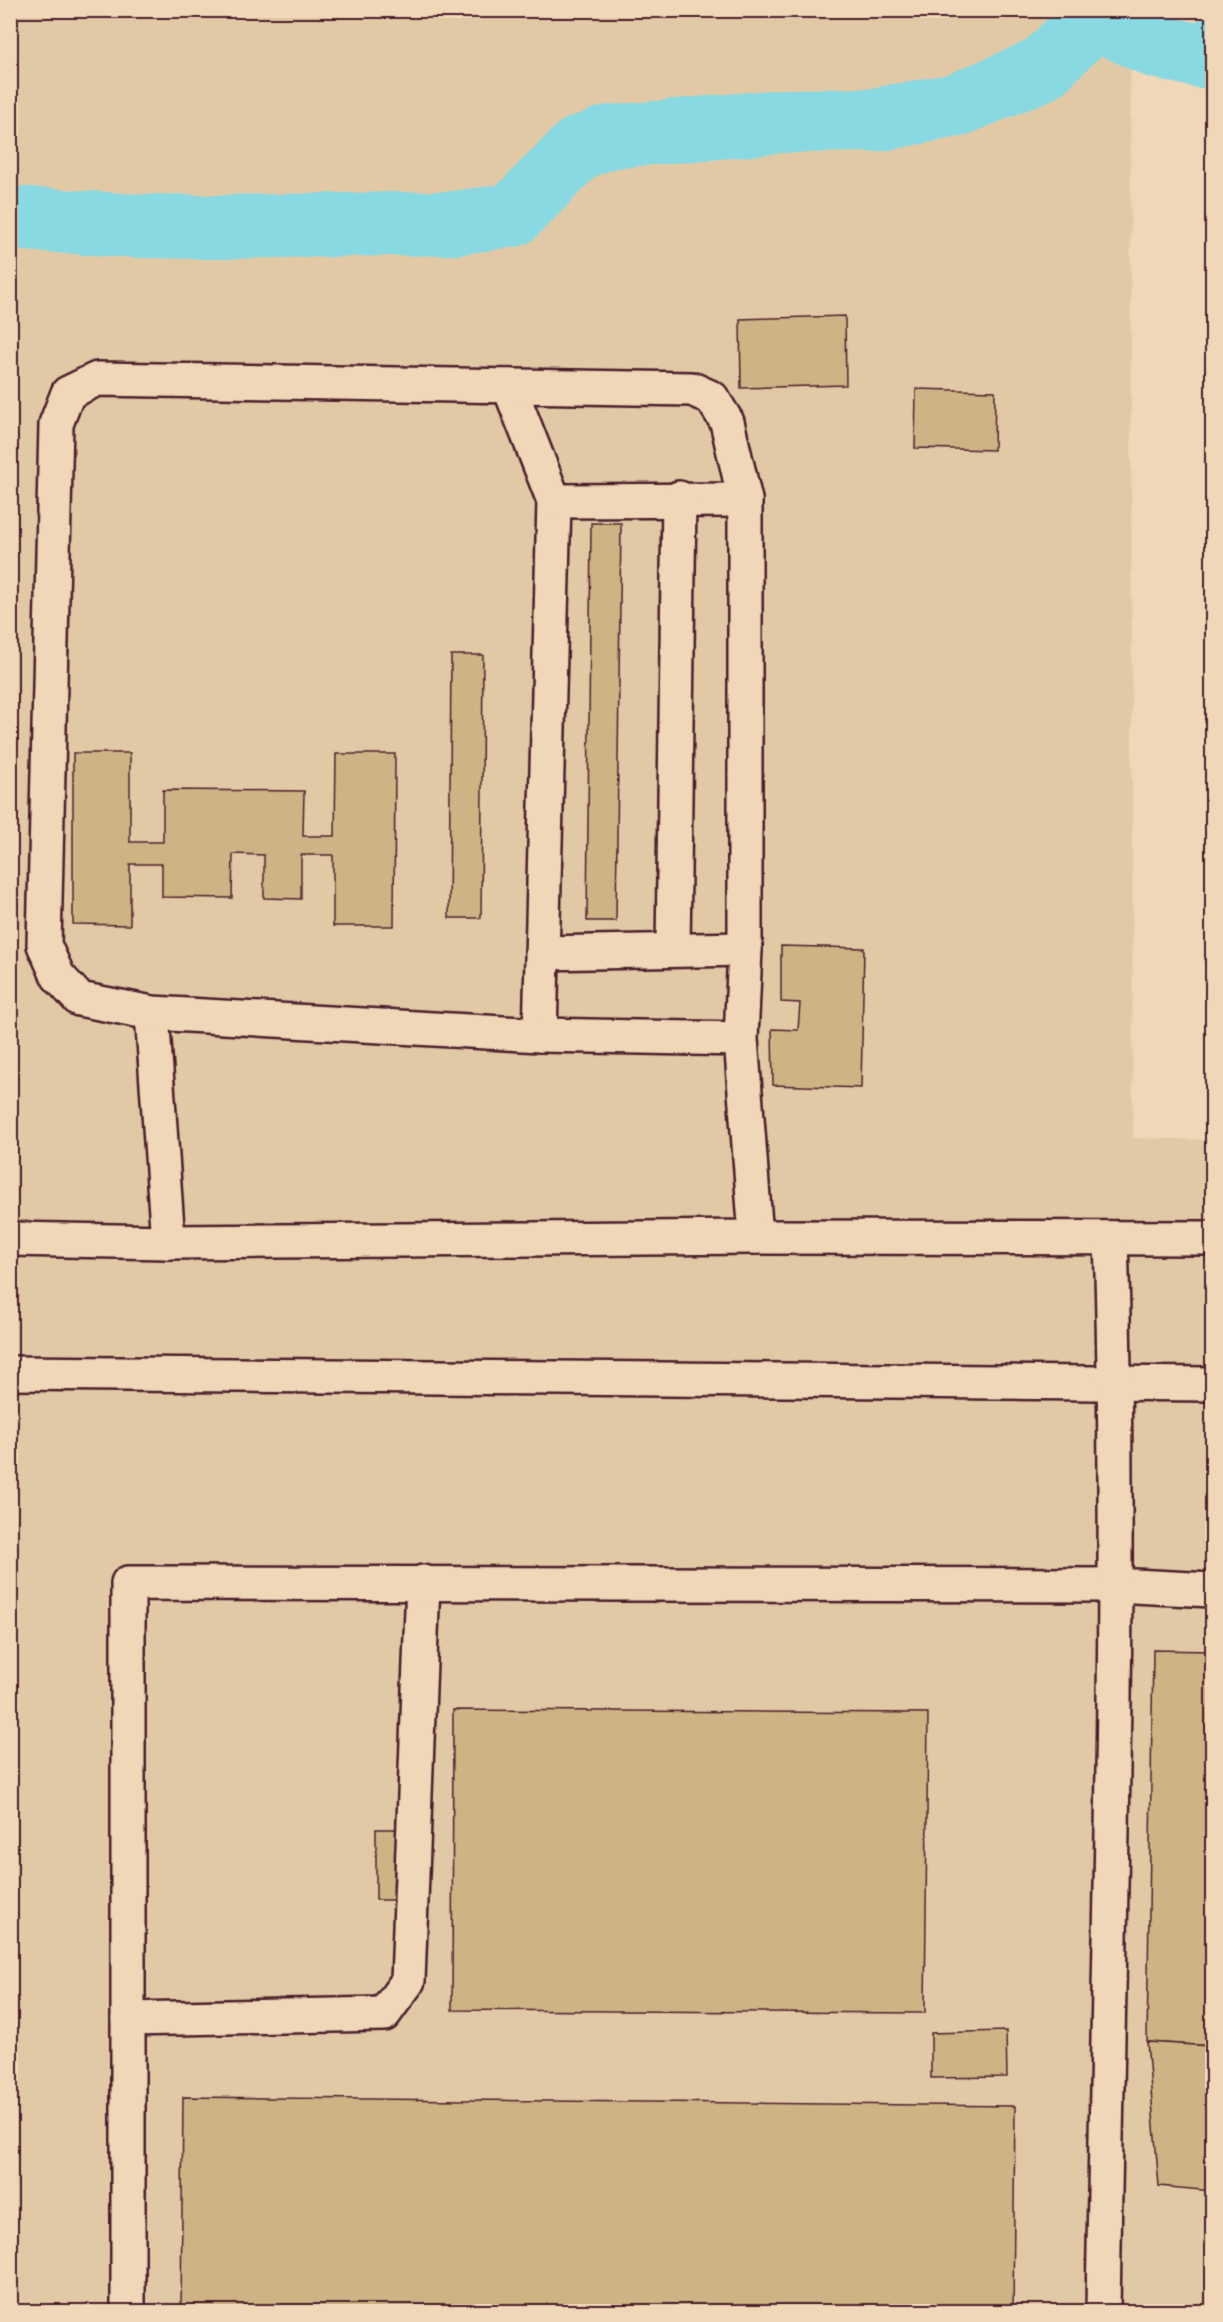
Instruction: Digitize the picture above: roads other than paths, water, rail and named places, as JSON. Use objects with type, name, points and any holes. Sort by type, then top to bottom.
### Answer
[{"type":"lane","points":[[741,1039],[540,1035],[152,1013],[79,999],[58,976],[44,945],[56,424],[68,393],[97,379],[692,389],[712,398],[727,422],[745,500],[745,949],[741,1039],[756,1237]]},
{"type":"lane","points":[[509,386],[554,501],[540,1035]]},
{"type":"lane","points":[[554,501],[679,498],[745,500]]},
{"type":"lane","points":[[673,949],[679,498]]},
{"type":"lane","points":[[542,953],[745,949]]},
{"type":"lane","points":[[152,1013],[168,1242]]},
{"type":"lane","points":[[10,1239],[168,1242],[756,1237],[1212,1238]]},
{"type":"lane","points":[[1103,2312],[1116,1383],[1112,1238]]},
{"type":"lane","points":[[10,1372],[1212,1383]]},
{"type":"lane","points":[[128,2019],[384,2014],[408,1981],[423,1582]]},
{"type":"lane","points":[[128,2312],[128,1583],[1114,1585],[1212,1590]]},
{"type":"waterway","points":[[1095,10],[1095,17],[1155,46],[1200,56],[1212,49]]},
{"type":"waterway","points":[[10,218],[137,226],[223,227],[454,223],[513,215],[579,148],[609,137],[784,121],[875,120],[957,105],[1042,69],[1095,17]]}]
